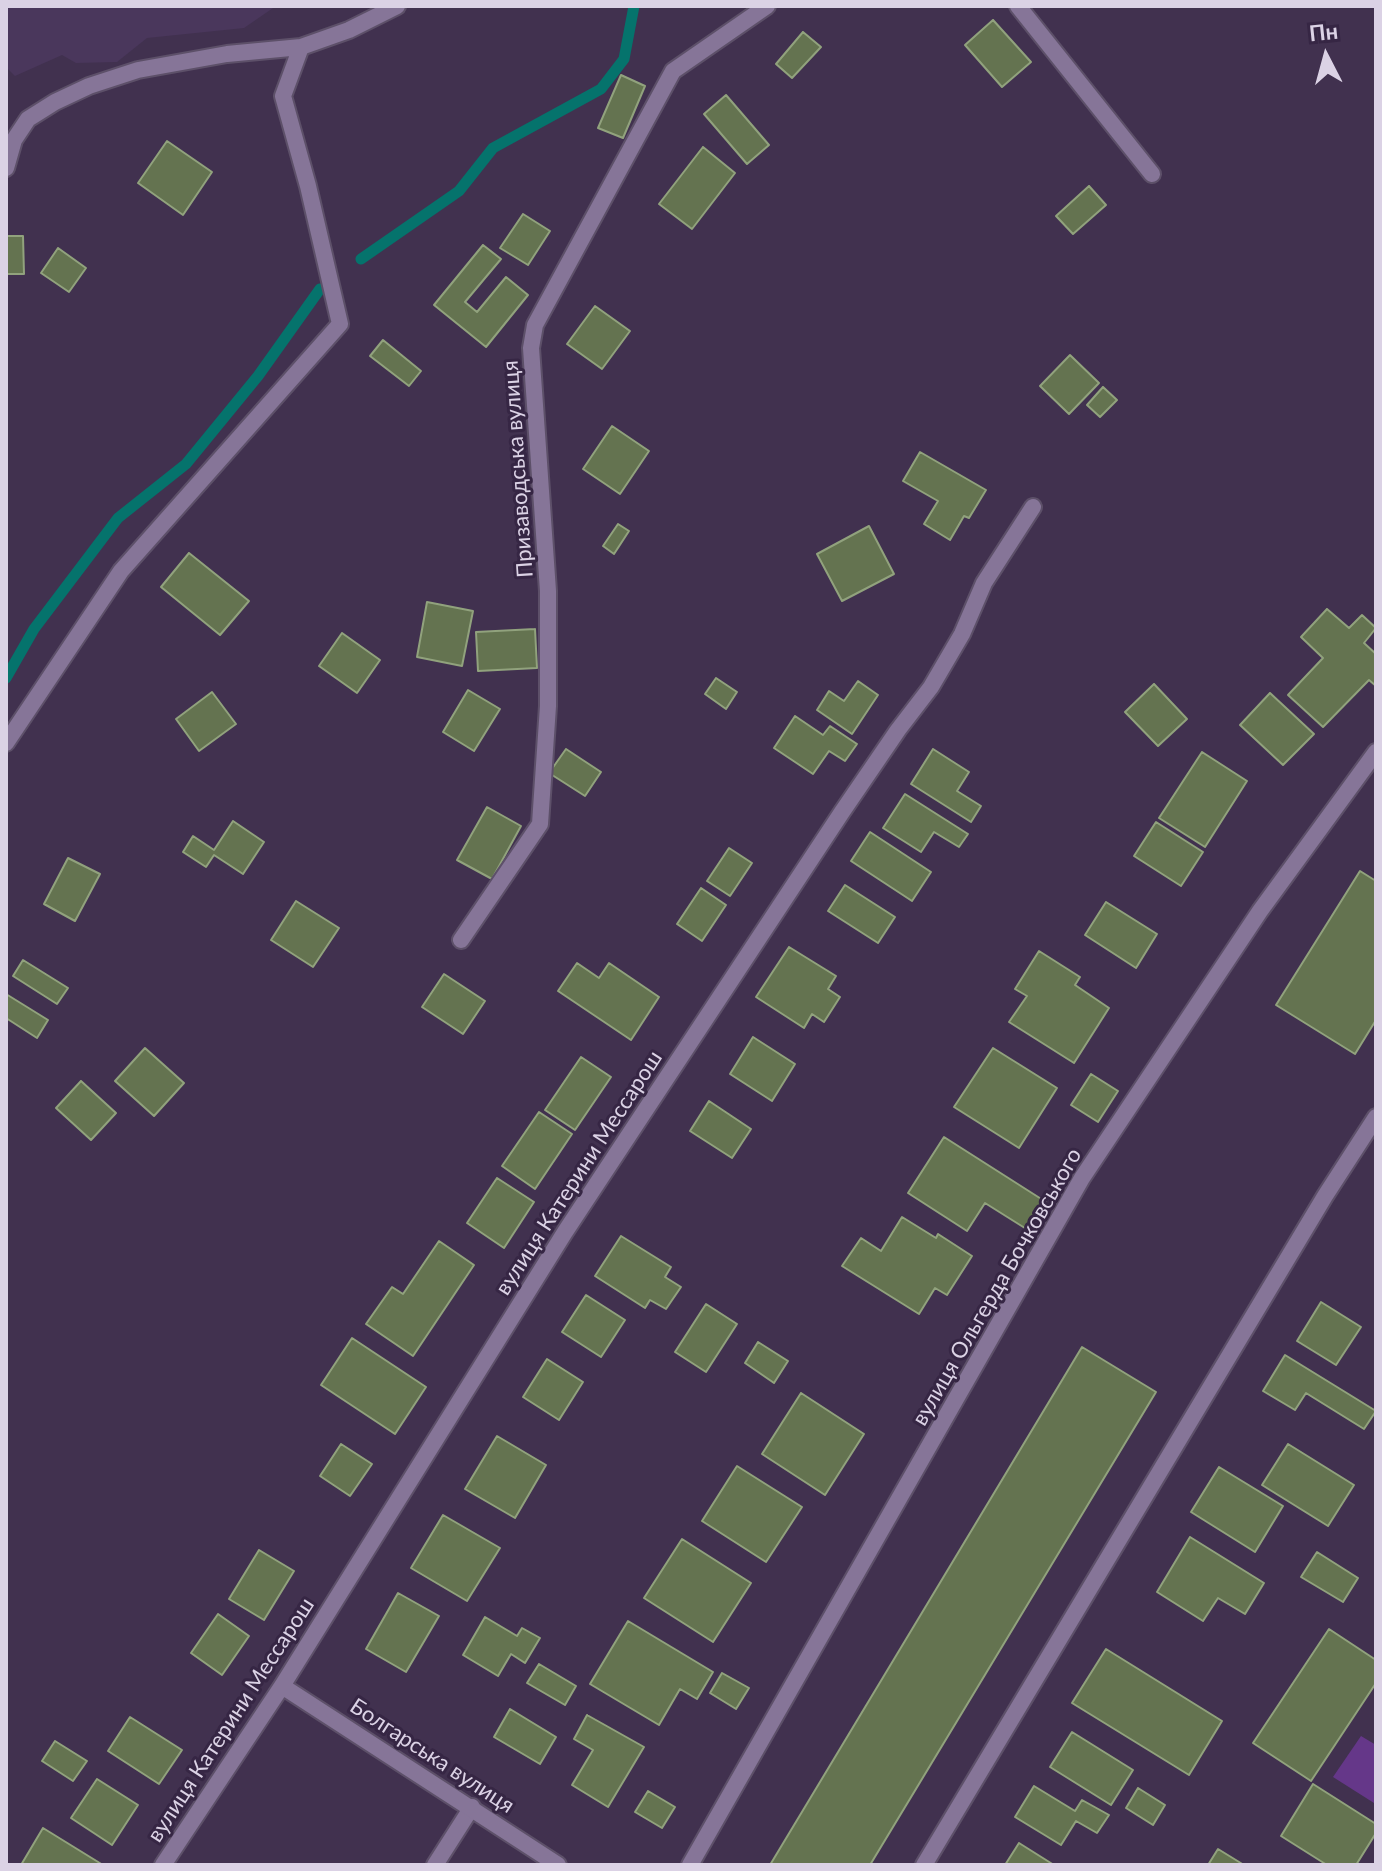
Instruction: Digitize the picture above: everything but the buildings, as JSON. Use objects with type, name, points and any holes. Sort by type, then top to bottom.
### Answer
[{"type":"street","points":[[6,168],[14,140],[28,119],[89,86],[138,70],[227,54],[301,47],[349,30],[397,6]]},
{"type":"street","name":"Призаводська вулиця","points":[[461,940],[540,824],[548,706],[548,591],[531,348],[535,325],[673,71],[767,6]]},
{"type":"street","points":[[1018,6],[1152,174]]},
{"type":"street","points":[[6,743],[121,571],[340,324],[308,186],[283,96],[301,47]]},
{"type":"street","name":"вулиця Катерини Мессарош","points":[[163,1865],[282,1686],[565,1232],[842,812],[931,687],[962,634],[984,583],[1033,507]]},
{"type":"street","name":"вулиця Ольгерда Бочковського","points":[[690,1865],[1082,1178],[1260,911],[1376,752]]},
{"type":"street","points":[[924,1865],[1325,1196],[1376,1117]]},
{"type":"street","name":"Болгарська вулиця","points":[[282,1686],[558,1865]]},
{"type":"street","points":[[435,1865],[472,1807]]},
{"type":"shaded area","points":[[6,6],[276,6],[244,28],[147,38],[117,62],[76,63],[62,55],[15,76],[6,67]]},
{"type":"shaded area","points":[[1361,1736],[1376,1745],[1374,1803],[1333,1777]]},
{"type":"waterway","points":[[361,259],[459,191],[493,148],[601,89],[624,59],[634,6]]},
{"type":"waterway","points":[[6,678],[34,629],[118,518],[186,464],[258,376],[320,289]]}]
